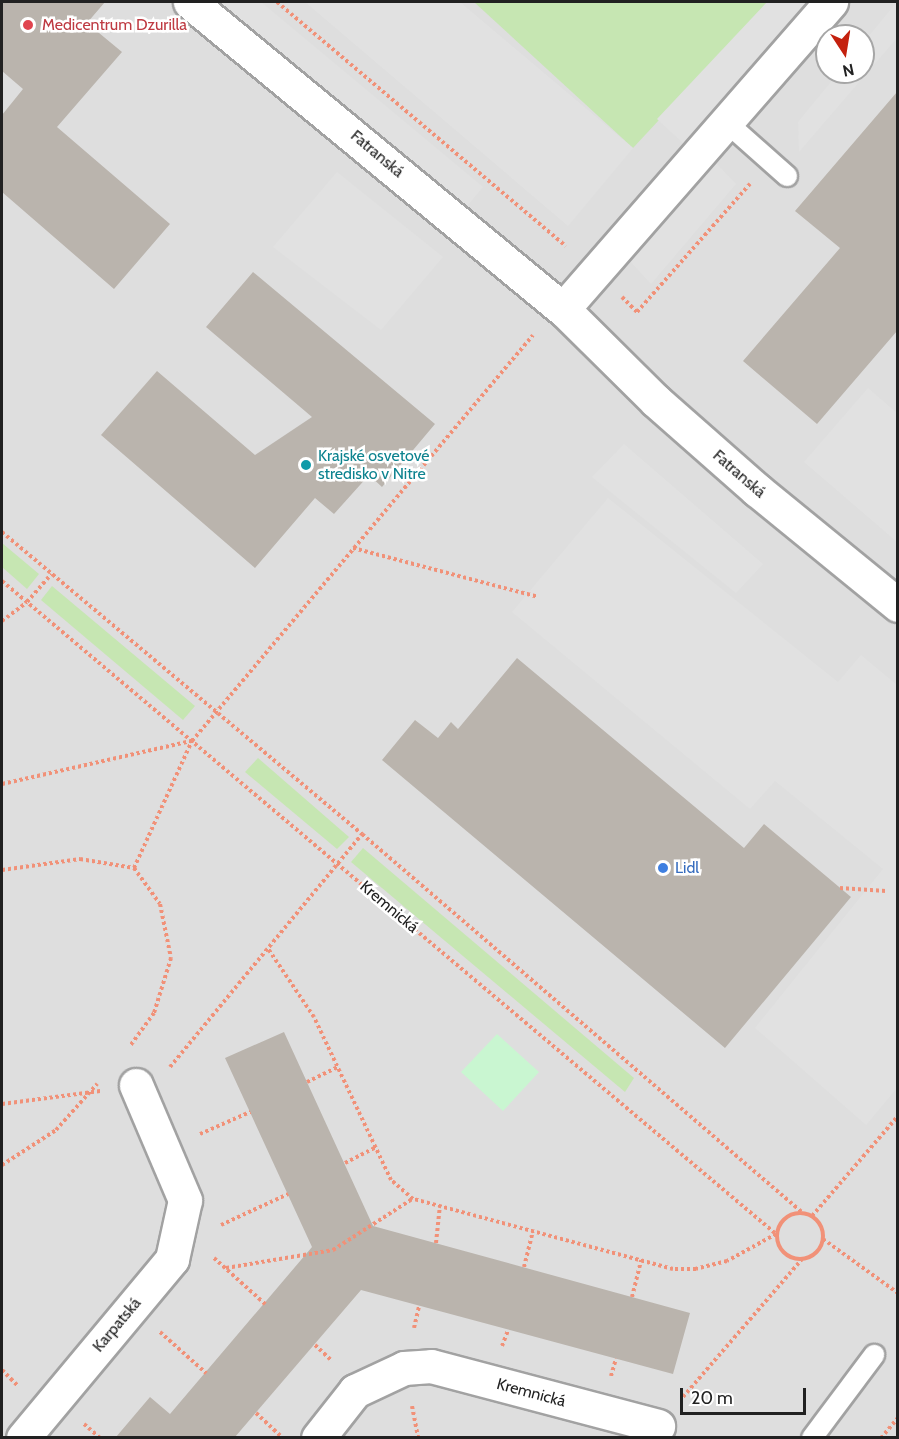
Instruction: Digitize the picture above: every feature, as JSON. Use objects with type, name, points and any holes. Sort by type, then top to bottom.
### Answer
[{"type":"street","name":"Fatranská","points":[[190,2],[563,309],[656,401],[748,483],[897,605]]},
{"type":"street","points":[[563,309],[831,2]]},
{"type":"street","name":"Karpatská","points":[[23,1437],[172,1259],[185,1200],[136,1085]]},
{"type":"street","name":"Kremnická","points":[[318,1437],[355,1391],[404,1368],[431,1366],[658,1426]]},
{"type":"lane","points":[[724,122],[787,176]]},
{"type":"lane","points":[[812,1437],[874,1355]]},
{"type":"path","points":[[277,2],[595,271],[638,312],[770,161]]},
{"type":"path","points":[[134,868],[192,741],[534,333]]},
{"type":"path","points":[[2,532],[362,834],[803,1213],[812,1216],[821,1226],[823,1239],[816,1252],[802,1259],[658,1426]]},
{"type":"path","points":[[353,548],[538,597]]},
{"type":"path","points":[[2,621],[27,602],[51,574]]},
{"type":"path","name":"Kremnická","points":[[2,581],[776,1234]]},
{"type":"path","points":[[2,784],[192,741]]},
{"type":"path","points":[[2,1104],[136,1085],[170,1066],[336,862],[362,834]]},
{"type":"path","points":[[2,870],[80,859],[134,868],[160,904],[171,958],[154,1013],[127,1049]]},
{"type":"path","points":[[840,888],[886,891]]},
{"type":"path","points":[[267,947],[314,1017],[391,1180],[413,1199],[673,1269],[696,1269],[727,1261],[776,1234],[788,1215],[803,1213]]},
{"type":"path","points":[[170,1066],[174,1076]]},
{"type":"path","points":[[307,1082],[338,1067]]},
{"type":"path","points":[[2,1165],[56,1130],[105,1076]]},
{"type":"path","points":[[199,1134],[250,1112]]},
{"type":"path","points":[[812,1216],[897,1116]]},
{"type":"path","points":[[195,1125],[203,1143]]},
{"type":"path","points":[[345,1163],[375,1148]]},
{"type":"path","points":[[221,1225],[288,1194]]},
{"type":"path","points":[[226,1268],[333,1250],[413,1199]]},
{"type":"path","points":[[436,1243],[440,1206]]},
{"type":"path","points":[[219,1236],[220,1213]]},
{"type":"path","points":[[524,1267],[533,1232]]},
{"type":"path","points":[[776,1234],[780,1250],[802,1259]]},
{"type":"path","points":[[823,1239],[897,1293]]},
{"type":"path","points":[[210,1266],[217,1247]]},
{"type":"path","points":[[214,1258],[265,1304]]},
{"type":"path","points":[[632,1297],[641,1260]]},
{"type":"path","points":[[153,1341],[167,1324]]},
{"type":"path","points":[[160,1332],[206,1373]]},
{"type":"path","points":[[256,1413],[283,1437]]},
{"type":"path","points":[[78,1431],[92,1415]]},
{"type":"path","points":[[881,1437],[897,1418]]},
{"type":"path","points":[[84,1424],[100,1437]]},
{"type":"shaded area","points":[[2,2],[897,2],[897,1437],[2,1437]]},
{"type":"shaded area","points":[[211,2],[261,2],[483,187],[462,212]]},
{"type":"shaded area","points":[[305,2],[460,2],[633,148],[568,226]]},
{"type":"shaded area","points":[[767,2],[809,2],[684,144],[657,119]]},
{"type":"shaded area","points":[[897,2],[897,38],[875,64],[875,29]]},
{"type":"shaded area","points":[[829,84],[857,84],[799,152],[798,122]]},
{"type":"shaded area","points":[[716,163],[736,184],[651,284],[629,260]]},
{"type":"shaded area","points":[[337,172],[443,257],[381,330],[273,247]]},
{"type":"shaded area","points":[[868,388],[897,413],[897,542],[804,462]]},
{"type":"shaded area","points":[[624,444],[763,564],[736,593],[592,477]]},
{"type":"shaded area","points":[[608,498],[838,682],[861,655],[897,685],[897,1088],[866,1125],[755,1028],[883,869],[775,781],[750,809],[512,612]]},
{"type":"green space","points":[[474,2],[769,2],[633,148]]},
{"type":"green space","points":[[2,543],[39,574],[27,589],[2,567]]},
{"type":"green space","points":[[52,586],[195,706],[183,720],[41,600]]},
{"type":"green space","points":[[258,758],[349,837],[337,849],[245,772]]},
{"type":"green space","points":[[363,848],[634,1078],[625,1092],[351,862]]},
{"type":"green space","points":[[497,1034],[539,1072],[503,1111],[461,1072]]},
{"type":"building","points":[[2,2],[105,2],[87,23],[122,52],[57,127],[170,224],[114,289],[2,192],[2,115],[23,89],[2,71]]},
{"type":"building","points":[[897,92],[897,331],[817,424],[743,361],[840,248],[795,211]]},
{"type":"building","points":[[253,272],[435,424],[382,487],[369,475],[334,514],[315,498],[255,568],[101,435],[157,371],[255,455],[312,417],[206,327]]},
{"type":"building","name":"Lidl","points":[[517,658],[744,848],[764,824],[851,897],[725,1048],[382,760],[415,720],[438,738],[451,722],[458,729]]},
{"type":"building","points":[[284,1032],[373,1226],[690,1313],[673,1374],[361,1290],[235,1437],[116,1437],[150,1397],[170,1414],[312,1247],[225,1058]]},
{"type":"place","name":"Medicentrum Dzurilla","points":[[28,25]]},
{"type":"place","name":"Krajské osvetové stredisko v Nitre","points":[[306,465]]},
{"type":"place","name":"Lidl","points":[[663,868]]}]
